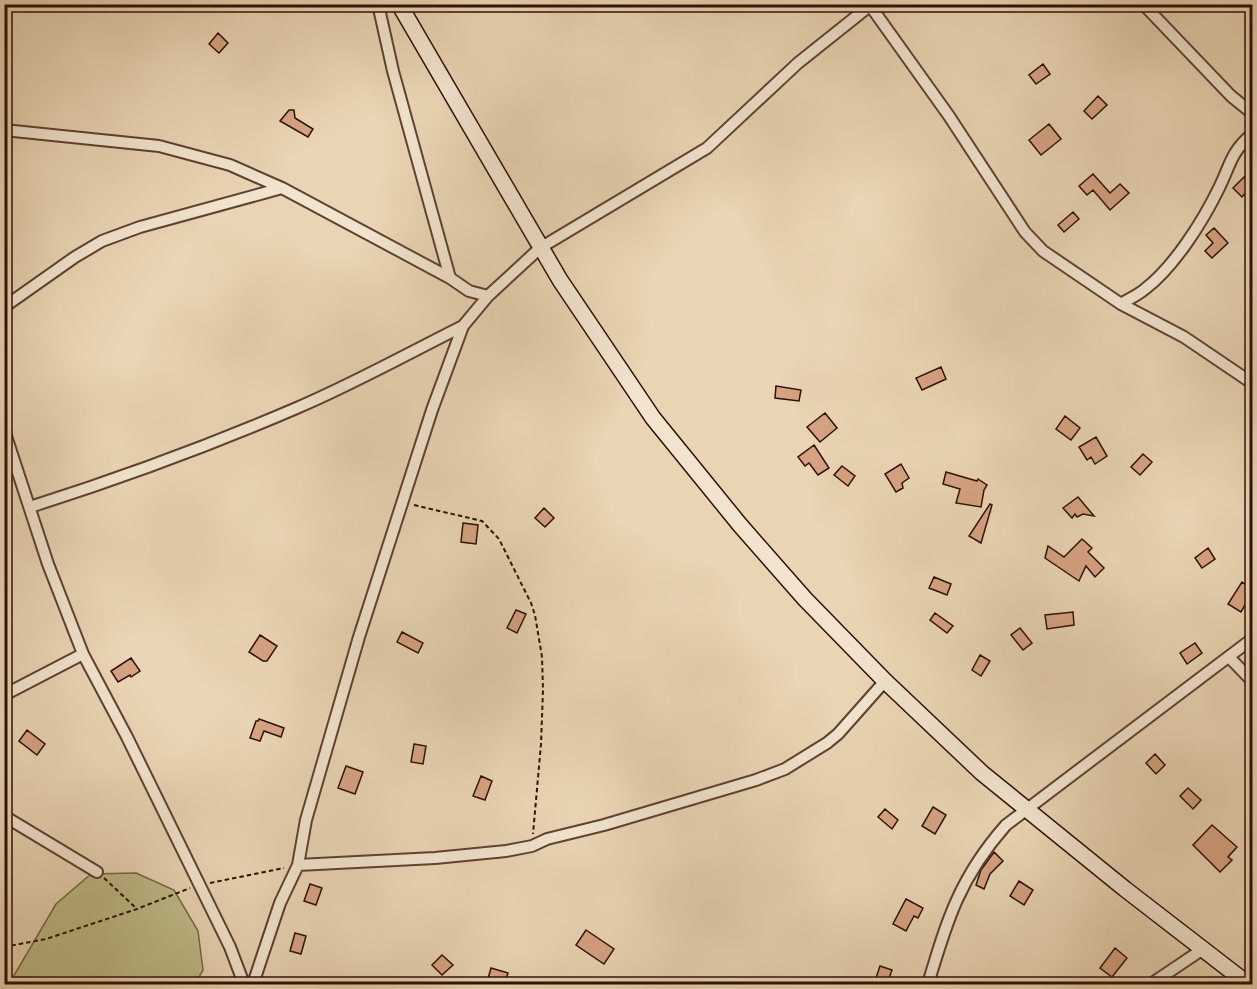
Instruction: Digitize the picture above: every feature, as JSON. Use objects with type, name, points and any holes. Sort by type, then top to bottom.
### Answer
[{"type":"street","points":[[378,4],[393,71],[450,278]]},
{"type":"street","points":[[399,4],[540,248],[653,417],[740,525],[805,599],[885,681],[982,773],[1125,889],[1248,984]]},
{"type":"street","points":[[1143,4],[1231,96],[1252,113]]},
{"type":"street","points":[[253,984],[280,903],[298,865],[306,820],[356,648],[439,390],[463,326],[488,296],[540,248],[707,148],[798,63],[870,5],[949,116],[1025,232],[1043,250],[1121,304],[1184,337],[1252,383]]},
{"type":"street","points":[[4,130],[159,146],[230,165],[282,188],[450,278],[469,291],[488,296]]},
{"type":"street","points":[[1121,304],[1146,288],[1175,258],[1220,187],[1232,154],[1252,134]]},
{"type":"street","points":[[4,307],[75,257],[102,241],[140,227],[216,208],[282,188]]},
{"type":"street","points":[[30,507],[160,463],[300,406],[463,326]]},
{"type":"street","points":[[4,430],[48,564],[83,654],[200,885],[230,947],[244,984]]},
{"type":"street","points":[[928,984],[949,915],[961,889],[977,862],[1006,825],[1252,639]]},
{"type":"street","points":[[4,695],[83,654]]},
{"type":"street","points":[[1229,657],[1252,681]]},
{"type":"street","points":[[298,865],[435,858],[506,851],[532,846],[547,839],[604,825],[756,780],[785,769],[838,734],[885,681]]},
{"type":"street","points":[[4,816],[97,872]]},
{"type":"street","points":[[1151,984],[1203,949]]},
{"type":"path","points":[[403,501],[483,521],[499,539],[531,603],[540,646],[543,690],[541,744],[532,846]]},
{"type":"path","points":[[4,947],[46,939],[137,909],[200,885],[298,865]]},
{"type":"path","points":[[97,872],[137,909]]},
{"type":"shaded area","points":[[136,873],[174,890],[198,931],[203,970],[195,984],[9,984],[56,904],[91,874]]},
{"type":"building","points":[[218,33],[228,43],[219,53],[209,44]]},
{"type":"building","points":[[1043,64],[1050,74],[1036,84],[1029,75]]},
{"type":"building","points":[[1098,96],[1107,105],[1092,119],[1084,111]]},
{"type":"building","points":[[289,110],[294,110],[295,118],[313,129],[308,137],[280,121]]},
{"type":"building","points":[[1049,124],[1061,139],[1041,155],[1029,140]]},
{"type":"building","points":[[1093,174],[1110,193],[1120,184],[1129,193],[1110,210],[1093,190],[1087,195],[1079,186]]},
{"type":"building","points":[[1246,175],[1252,181],[1252,186],[1242,197],[1233,188]]},
{"type":"building","points":[[1073,212],[1079,219],[1064,232],[1058,225]]},
{"type":"building","points":[[1214,228],[1228,243],[1212,258],[1205,251],[1213,243],[1206,235]]},
{"type":"building","points":[[941,367],[946,379],[922,390],[916,378]]},
{"type":"building","points":[[776,386],[801,390],[799,401],[775,398]]},
{"type":"building","points":[[825,413],[837,428],[820,442],[807,427]]},
{"type":"building","points":[[1065,416],[1080,428],[1071,440],[1056,429]]},
{"type":"building","points":[[1096,437],[1107,456],[1095,464],[1091,457],[1087,460],[1079,447]]},
{"type":"building","points":[[814,445],[829,468],[818,475],[809,463],[805,466],[798,457]]},
{"type":"building","points":[[1143,454],[1152,462],[1140,475],[1131,467]]},
{"type":"building","points":[[901,464],[909,478],[902,483],[903,488],[896,492],[885,474]]},
{"type":"building","points":[[842,466],[855,476],[848,486],[834,475]]},
{"type":"building","points":[[946,472],[977,481],[978,479],[987,485],[981,507],[956,503],[960,489],[943,484]]},
{"type":"building","points":[[1078,497],[1094,516],[1083,514],[1077,517],[1075,514],[1072,518],[1063,508]]},
{"type":"building","points":[[990,504],[992,505],[981,543],[969,536]]},
{"type":"building","points":[[544,508],[554,518],[545,527],[535,518]]},
{"type":"building","points":[[463,523],[478,525],[476,544],[461,542]]},
{"type":"building","points":[[1082,539],[1092,548],[1088,552],[1104,568],[1095,577],[1086,566],[1079,581],[1045,558],[1048,546],[1064,557]]},
{"type":"building","points":[[1208,548],[1215,559],[1202,568],[1195,558]]},
{"type":"building","points":[[934,577],[951,584],[947,595],[929,588]]},
{"type":"building","points":[[1242,582],[1252,589],[1252,593],[1241,612],[1228,604]]},
{"type":"building","points":[[516,610],[526,614],[517,633],[507,628]]},
{"type":"building","points":[[1073,612],[1074,625],[1047,629],[1045,615]]},
{"type":"building","points":[[935,613],[953,626],[947,633],[930,620]]},
{"type":"building","points":[[1020,628],[1032,643],[1023,650],[1011,635]]},
{"type":"building","points":[[402,632],[423,643],[418,653],[397,642]]},
{"type":"building","points":[[260,635],[277,646],[267,661],[249,652]]},
{"type":"building","points":[[1195,643],[1202,653],[1187,664],[1180,653]]},
{"type":"building","points":[[980,655],[990,661],[981,676],[972,670]]},
{"type":"building","points":[[131,658],[140,671],[118,682],[111,671]]},
{"type":"building","points":[[259,719],[284,728],[281,737],[264,731],[260,741],[250,738],[256,721]]},
{"type":"building","points":[[27,730],[45,744],[37,755],[19,741]]},
{"type":"building","points":[[414,744],[426,746],[423,764],[411,762]]},
{"type":"building","points":[[1155,754],[1165,765],[1156,774],[1146,763]]},
{"type":"building","points":[[346,766],[363,772],[355,794],[338,788]]},
{"type":"building","points":[[481,776],[492,781],[485,800],[473,796]]},
{"type":"building","points":[[1188,788],[1201,800],[1193,809],[1180,796]]},
{"type":"building","points":[[933,807],[946,815],[935,834],[922,826]]},
{"type":"building","points":[[885,809],[898,820],[892,829],[878,817]]},
{"type":"building","points":[[1212,825],[1237,847],[1228,857],[1232,860],[1220,872],[1193,845]]},
{"type":"building","points":[[994,852],[1003,861],[990,874],[984,889],[976,885],[981,870]]},
{"type":"building","points":[[1019,881],[1033,890],[1024,905],[1010,896]]},
{"type":"building","points":[[310,884],[322,888],[316,905],[304,901]]},
{"type":"building","points":[[906,899],[923,908],[918,918],[914,916],[906,931],[893,924]]},
{"type":"building","points":[[586,930],[614,949],[604,964],[576,945]]},
{"type":"building","points":[[295,933],[306,936],[301,954],[290,951]]},
{"type":"building","points":[[1115,948],[1127,958],[1112,977],[1100,968]]},
{"type":"building","points":[[442,955],[453,965],[442,975],[432,965]]},
{"type":"building","points":[[880,966],[892,970],[887,984],[874,984]]},
{"type":"building","points":[[491,968],[508,973],[504,984],[487,982]]}]
